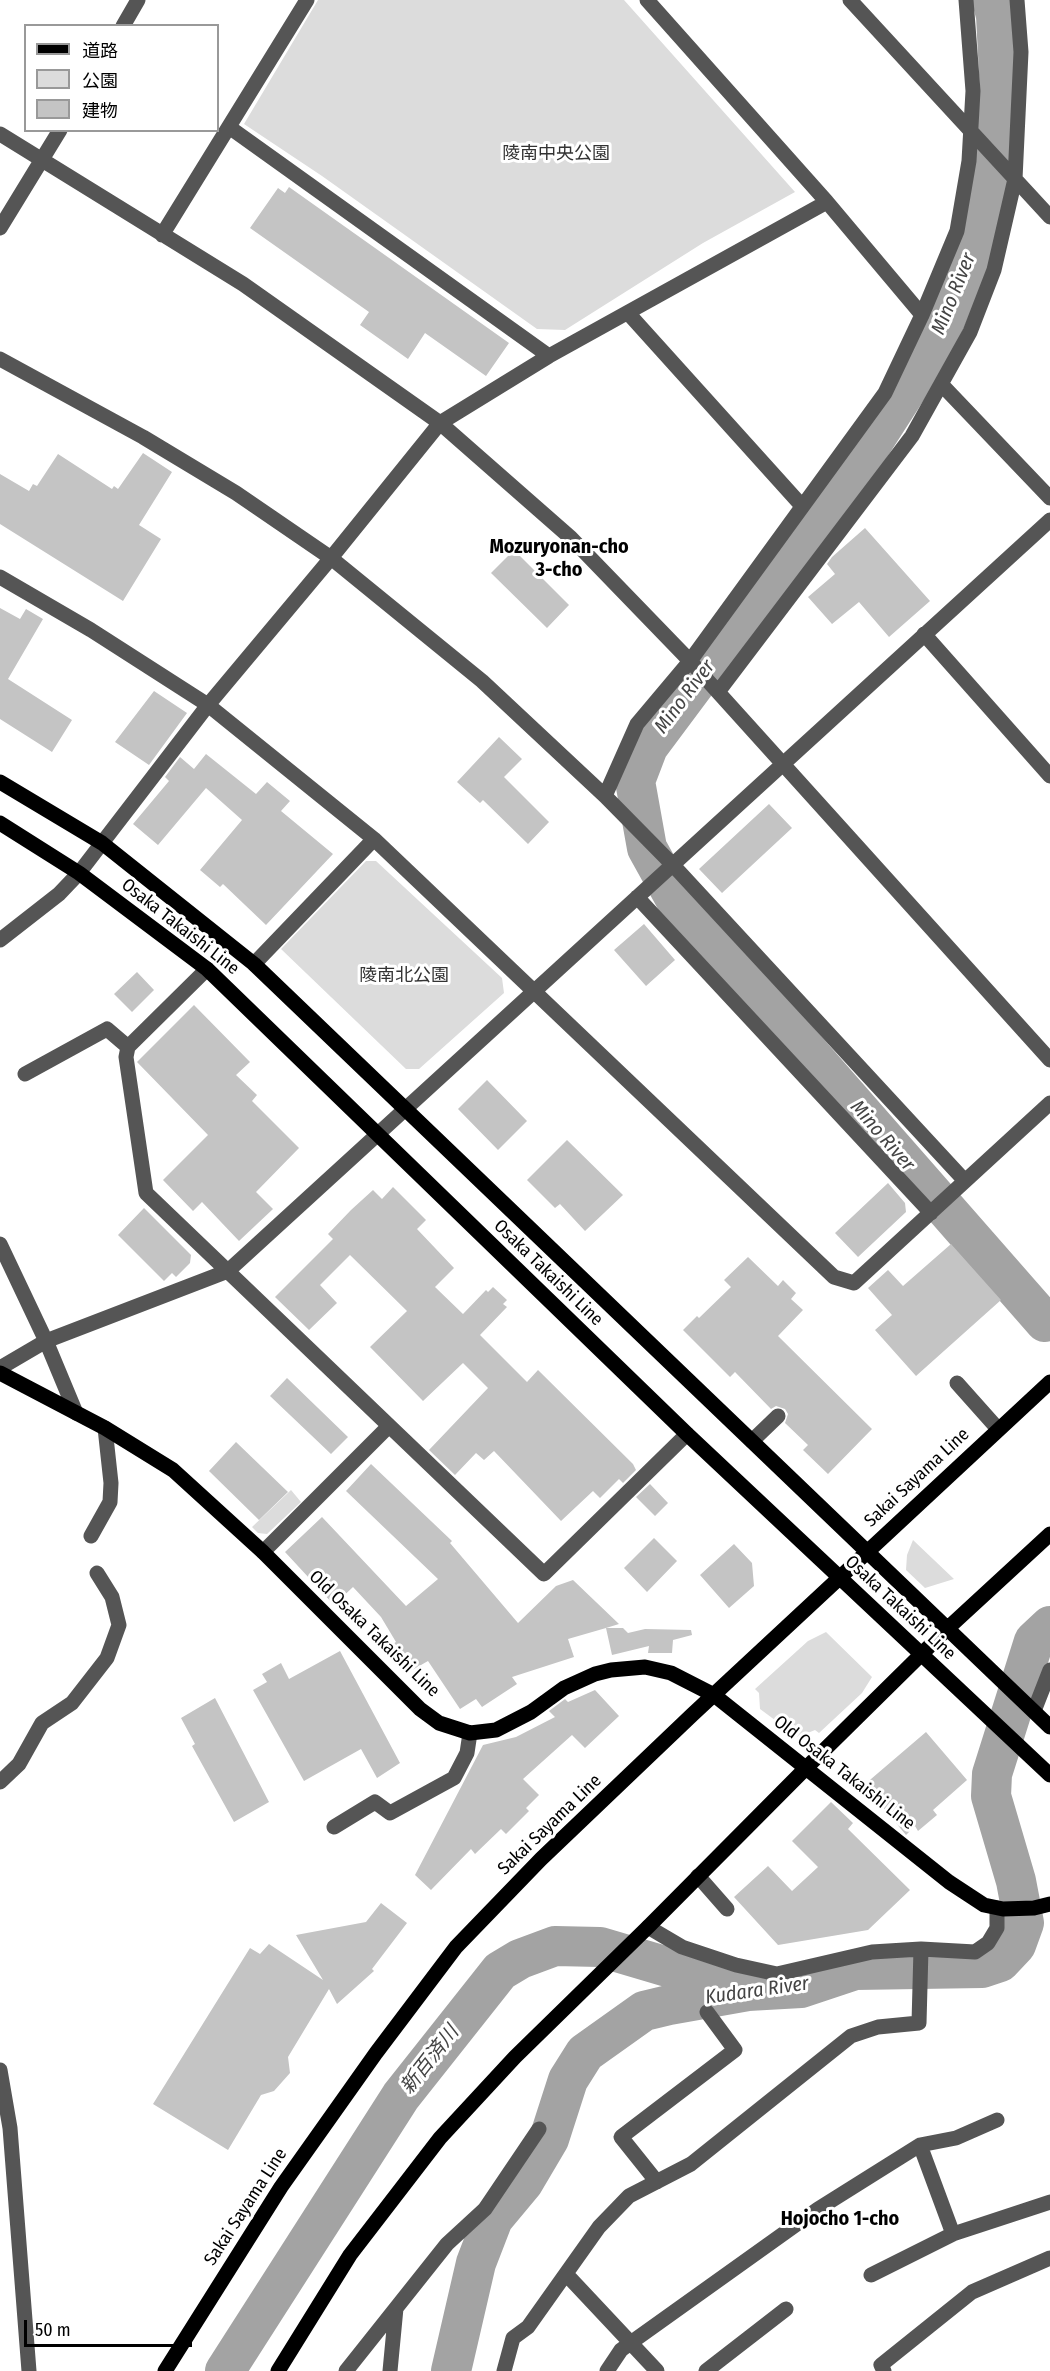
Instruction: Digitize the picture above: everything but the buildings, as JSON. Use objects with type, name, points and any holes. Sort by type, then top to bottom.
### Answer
[{"type":"main road","name":"Osaka Takaishi Line","points":[[0,782],[102,843],[254,964],[406,1107],[1050,1727]]},
{"type":"main road","name":"Osaka Takaishi Line","points":[[0,822],[79,873],[207,969],[687,1434],[1050,1775]]},
{"type":"main road","name":"Old Osaka Takaishi Line","points":[[0,1370],[105,1428],[173,1470],[263,1552],[420,1709],[439,1723],[471,1733],[496,1730],[531,1712],[564,1688],[611,1670],[645,1667],[671,1673],[714,1695],[806,1768],[945,1886],[984,1905],[1000,1908],[1034,1908],[1050,1904]]},
{"type":"main road","name":"Sakai Sayama Line","points":[[165,2371],[281,2187],[376,2053],[456,1947],[541,1859],[838,1578],[1050,1382]]},
{"type":"main road","points":[[278,2371],[350,2255],[440,2138],[515,2057],[648,1928],[806,1768],[948,1628],[1050,1534]]},
{"type":"street","points":[[124,24],[138,0]]},
{"type":"street","points":[[162,235],[307,0]]},
{"type":"street","points":[[647,0],[827,202],[922,315]]},
{"type":"street","points":[[850,0],[1050,217]]},
{"type":"street","points":[[605,796],[637,724],[690,661],[885,393],[922,315],[957,231],[975,136],[966,0]]},
{"type":"street","points":[[718,692],[912,436],[970,332],[994,270],[1015,179],[1021,52],[1017,0]]},
{"type":"street","points":[[229,127],[549,356]]},
{"type":"street","points":[[0,228],[59,132]]},
{"type":"street","points":[[0,134],[243,284],[440,423],[572,538],[690,661],[1050,1060]]},
{"type":"street","points":[[0,940],[58,894],[79,873],[208,705],[440,423],[549,356],[827,202]]},
{"type":"street","points":[[628,313],[802,506]]},
{"type":"street","points":[[0,359],[143,436],[236,493],[331,558],[482,681],[605,796],[672,864],[961,1185]]},
{"type":"street","points":[[942,385],[1050,498]]},
{"type":"street","points":[[0,1370],[46,1341],[228,1271],[376,1133],[1050,520]]},
{"type":"street","points":[[0,578],[91,630],[208,705],[374,839],[834,1277],[854,1283],[1050,1103]]},
{"type":"street","points":[[924,634],[1050,776]]},
{"type":"street","points":[[254,964],[374,839]]},
{"type":"street","points":[[637,897],[933,1211]]},
{"type":"street","points":[[207,969],[128,1047],[126,1057],[146,1193],[544,1574],[687,1434]]},
{"type":"street","points":[[25,1074],[107,1029],[128,1047]]},
{"type":"street","points":[[0,1244],[46,1341],[76,1413]]},
{"type":"street","points":[[957,1383],[998,1429]]},
{"type":"street","points":[[752,1441],[778,1416]]},
{"type":"street","points":[[263,1552],[389,1425]]},
{"type":"street","points":[[91,1536],[110,1502],[111,1483],[105,1428]]},
{"type":"street","points":[[0,1782],[19,1764],[42,1723],[72,1703],[107,1658],[119,1625],[112,1597],[97,1573]]},
{"type":"street","points":[[1034,1711],[1050,1670]]},
{"type":"street","points":[[334,1827],[375,1802],[382,1810],[390,1813],[454,1778],[467,1753],[471,1733]]},
{"type":"street","points":[[698,1876],[726,1909]]},
{"type":"street","points":[[648,1928],[682,1947],[736,1965],[777,1974],[872,1952],[921,1949],[975,1952],[988,1943],[997,1928],[1000,1908]]},
{"type":"street","points":[[504,2371],[513,2338],[528,2327],[599,2227],[629,2196],[691,2164],[852,2036],[878,2027],[920,2023],[921,1949]]},
{"type":"street","points":[[657,2182],[621,2137],[735,2050],[707,2012]]},
{"type":"street","points":[[0,2070],[10,2128],[29,2371]]},
{"type":"street","points":[[607,2371],[621,2350],[818,2209],[920,2145],[956,2138],[997,2120]]},
{"type":"street","points":[[346,2371],[447,2244],[485,2209],[539,2129]]},
{"type":"street","points":[[920,2145],[953,2234]]},
{"type":"street","points":[[871,2275],[953,2234],[1050,2202]]},
{"type":"street","points":[[884,2371],[881,2365],[972,2292],[1050,2258]]},
{"type":"street","points":[[566,2274],[629,2344],[657,2371]]},
{"type":"street","points":[[390,2371],[396,2308]]},
{"type":"street","points":[[705,2371],[786,2309]]},
{"type":"green space","name":"陵南中央公園","points":[[318,0],[624,0],[795,192],[703,243],[565,330],[537,329],[322,176],[244,124]]},
{"type":"green space","name":"陵南北公園","points":[[366,861],[376,861],[502,978],[504,993],[419,1069],[406,1069],[281,949]]},
{"type":"green space","points":[[291,1490],[301,1502],[267,1534],[258,1533],[252,1527]]},
{"type":"green space","points":[[913,1540],[954,1579],[925,1588],[906,1570],[907,1555]]},
{"type":"green space","points":[[826,1632],[872,1677],[862,1693],[819,1733],[815,1730],[798,1737],[760,1709],[759,1693],[755,1689],[808,1641]]},
{"type":"waterway","name":"Mino River","points":[[992,0],[996,16],[1000,93],[986,192],[971,258],[946,319],[922,366],[859,464],[648,747],[635,781],[647,848],[677,902],[1045,1322]]},
{"type":"waterway","name":"Kudara River","points":[[451,2371],[476,2263],[493,2219],[523,2183],[549,2139],[568,2080],[585,2053],[644,2011],[748,1991],[801,1988],[855,1970],[982,1968],[1000,1962],[1016,1945],[1024,1923],[1016,1881],[991,1796],[992,1774],[1034,1641],[1050,1626]]},
{"type":"waterway","name":"新百済川","points":[[225,2371],[401,2096],[500,1971],[520,1959],[555,1946],[600,1947],[742,1989]]},
{"type":"district","name":"Mozuryonan-cho 3-cho","points":[[559,558]]},
{"type":"district","name":"Hojocho 1-cho","points":[[840,2219]]}]
